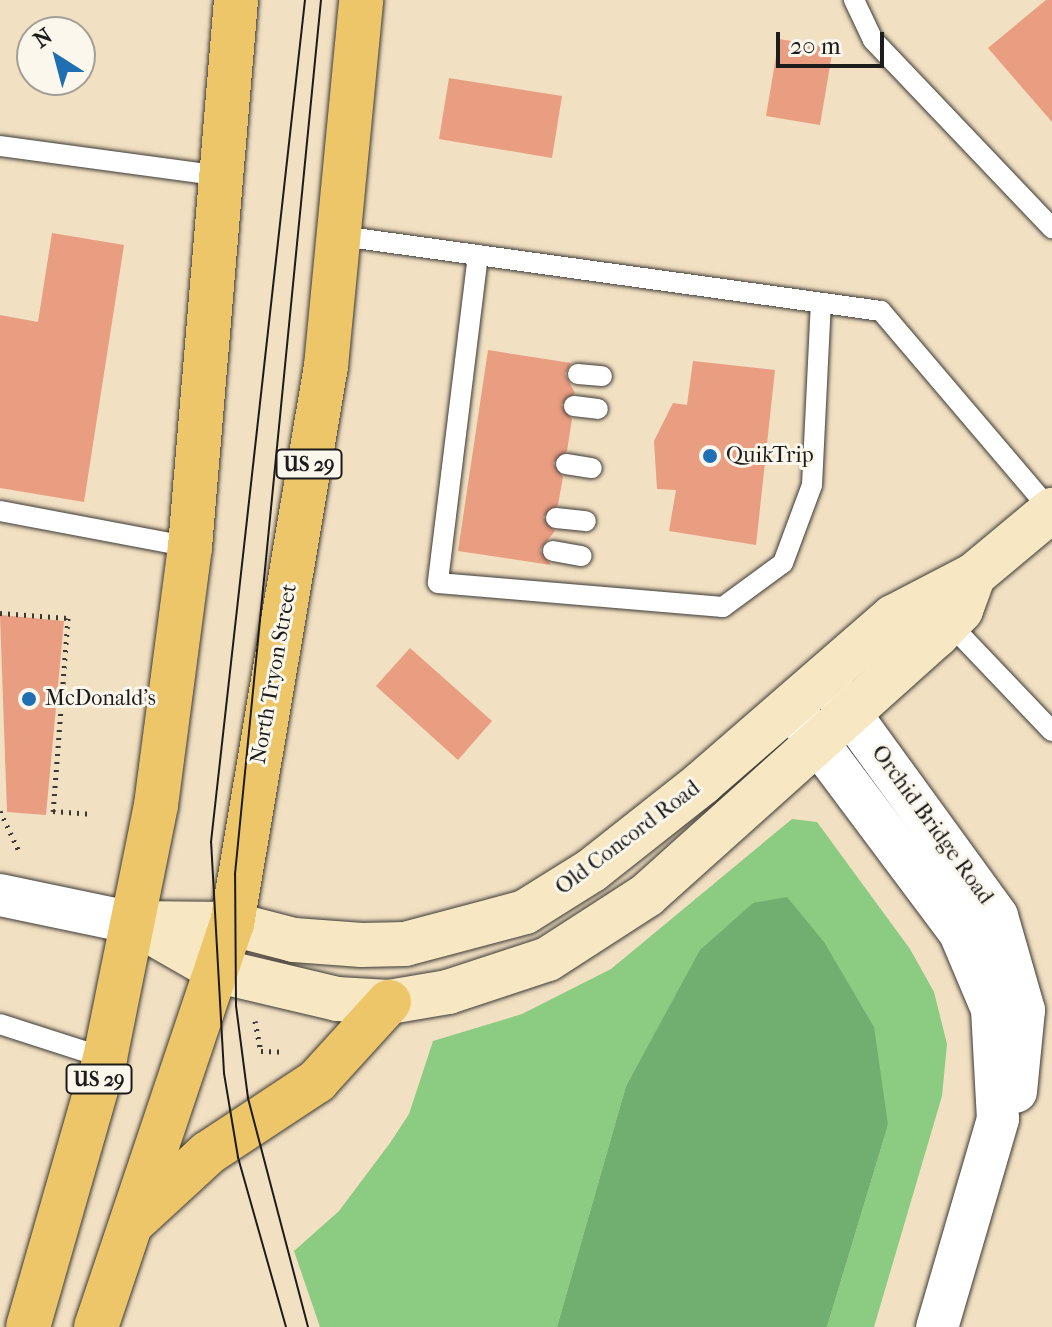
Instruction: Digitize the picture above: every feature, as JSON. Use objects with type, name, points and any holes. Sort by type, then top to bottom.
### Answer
[{"type":"main road","name":"US 29","points":[[28,1327],[105,1058],[134,923],[190,547],[236,0]]},
{"type":"main road","name":"North Tryon Street","points":[[96,1327],[124,1229],[219,971],[232,924],[341,236],[361,0]]},
{"type":"main road","points":[[124,1229],[208,1153],[317,1081],[389,1002]]},
{"type":"street","name":"Old Concord Road","points":[[134,923],[232,924],[294,940],[405,944],[525,912],[592,870],[914,602],[974,575],[1051,510]]},
{"type":"street","name":"Old Concord Road","points":[[134,923],[219,971],[279,989],[389,1002],[494,981],[599,931],[949,623],[974,575]]},
{"type":"street","name":"Orchid Bridge Road","points":[[824,677],[973,877],[1012,951],[1024,1050],[1018,1086],[998,1119],[937,1327]]},
{"type":"street","name":"Orchid Bridge Road","points":[[791,706],[974,957],[994,1020],[998,1119]]},
{"type":"street","points":[[0,895],[134,923]]},
{"type":"lane","points":[[854,0],[873,40],[1052,228]]},
{"type":"lane","points":[[0,146],[222,176]]},
{"type":"lane","points":[[341,236],[881,311],[1051,510]]},
{"type":"lane","points":[[478,255],[475,362],[452,537],[438,583],[723,607],[783,563],[812,485],[821,303]]},
{"type":"lane","points":[[578,374],[602,376]]},
{"type":"lane","points":[[574,406],[598,409]]},
{"type":"lane","points":[[566,464],[592,468]]},
{"type":"lane","points":[[0,511],[190,547]]},
{"type":"lane","points":[[556,518],[586,521]]},
{"type":"lane","points":[[553,551],[582,556]]},
{"type":"lane","points":[[949,623],[1052,731]]},
{"type":"lane","points":[[0,1024],[105,1058]]},
{"type":"path","points":[[0,613],[68,618],[53,811],[93,814]]},
{"type":"path","points":[[0,811],[19,851]]},
{"type":"path","points":[[259,1008],[253,1030],[261,1051],[271,1055],[293,1046]]},
{"type":"green space","points":[[792,819],[817,822],[910,949],[934,992],[947,1044],[942,1096],[874,1327],[827,1327],[888,1125],[701,950],[626,1086],[557,1327],[320,1327],[294,1251],[339,1211],[390,1143],[409,1114],[433,1041],[522,1014],[611,969]]},
{"type":"green space","points":[[787,897],[824,942],[874,1027],[888,1125],[827,1327],[557,1327],[626,1086],[700,950],[753,903]]},
{"type":"building","points":[[1046,0],[1052,0],[1052,122],[988,48]]},
{"type":"building","points":[[779,39],[833,48],[820,125],[766,116]]},
{"type":"building","points":[[449,78],[562,96],[552,158],[439,139]]},
{"type":"building","points":[[52,233],[124,245],[84,502],[0,488],[0,315],[38,322]]},
{"type":"building","points":[[488,350],[571,363],[565,374],[575,393],[561,405],[572,419],[567,451],[553,463],[563,477],[558,505],[543,517],[555,531],[540,550],[551,565],[458,551]]},
{"type":"building","name":"QuikTrip","points":[[693,361],[775,370],[756,545],[669,531],[676,490],[657,489],[654,441],[673,403],[687,405]]},
{"type":"building","name":"McDonald's","points":[[0,615],[64,621],[46,815],[7,812]]},
{"type":"building","points":[[410,648],[492,721],[458,760],[376,686]]},
{"type":"tram line","points":[[286,1327],[238,1157],[224,1073],[211,842],[305,0]]},
{"type":"tram line","points":[[308,1327],[248,1098],[236,1006],[235,874],[321,0]]},
{"type":"place","name":"QuikTrip","points":[[710,456]]},
{"type":"place","name":"McDonald's","points":[[29,699]]}]
